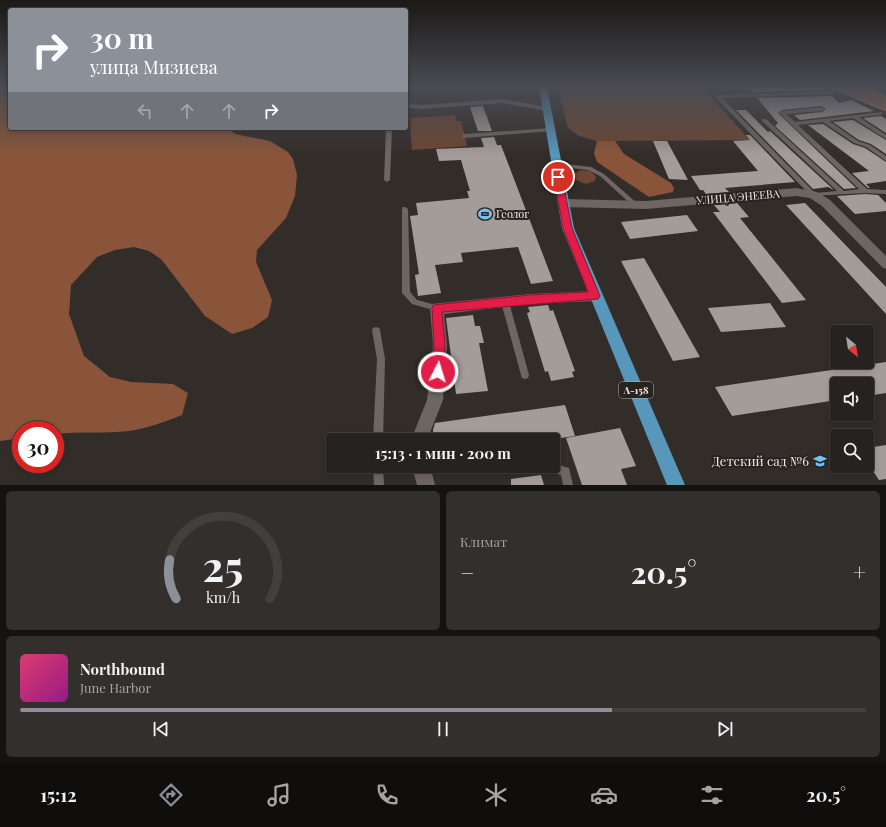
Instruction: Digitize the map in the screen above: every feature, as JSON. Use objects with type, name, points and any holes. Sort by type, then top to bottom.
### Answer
[{"type":"main road","name":"А-158","points":[[547,110],[562,203],[574,245],[676,485]]},
{"type":"street","name":"УЛИЦА ЭНЕЕВА","points":[[562,203],[636,205],[796,192],[813,195],[826,203],[886,264]]},
{"type":"street","points":[[422,433],[435,400],[440,345],[437,308],[595,296]]},
{"type":"street","points":[[423,473],[426,485]]},
{"type":"lane","points":[[730,110],[813,195],[865,191],[886,192]]},
{"type":"lane","points":[[816,110],[782,113],[865,191]]},
{"type":"lane","points":[[794,124],[880,113]]},
{"type":"lane","points":[[854,116],[886,137]]},
{"type":"lane","points":[[764,120],[842,192]]},
{"type":"lane","points":[[824,120],[856,142],[868,146],[886,159]]},
{"type":"lane","points":[[387,180],[389,130]]},
{"type":"lane","points":[[464,136],[550,130]]},
{"type":"lane","points":[[556,165],[589,168],[602,175],[636,205]]},
{"type":"lane","points":[[406,209],[406,293],[415,302],[437,308]]},
{"type":"lane","points":[[505,302],[525,375]]},
{"type":"lane","points":[[376,330],[381,359],[378,433]]},
{"type":"lane","points":[[560,470],[565,472],[568,485]]},
{"type":"lane","points":[[378,473],[379,485]]},
{"type":"shaded area","points":[[0,110],[8,110],[8,130],[230,130],[235,134],[270,141],[288,152],[293,159],[297,175],[295,196],[286,218],[257,250],[256,262],[272,300],[268,317],[252,328],[232,334],[205,316],[161,259],[149,251],[134,247],[115,250],[97,257],[71,285],[69,314],[84,356],[110,377],[131,382],[173,384],[188,393],[182,415],[143,428],[129,431],[111,432],[64,434],[64,421],[12,421],[12,439],[0,441]]},
{"type":"shaded area","points":[[564,110],[722,110],[750,140],[597,141],[579,136],[568,128]]},
{"type":"shaded area","points":[[455,115],[456,121],[461,121],[467,146],[412,150],[410,118]]},
{"type":"shaded area","points":[[597,141],[615,141],[624,154],[671,183],[674,188],[673,192],[649,197],[597,162],[594,153]]},
{"type":"shaded area","points":[[581,170],[590,171],[596,176],[595,181],[586,184],[576,180],[574,174]]},
{"type":"building","points":[[471,110],[484,110],[492,131],[478,131]]},
{"type":"building","points":[[736,110],[746,110],[768,132],[770,131],[834,190],[828,187],[813,189]]},
{"type":"building","points":[[767,110],[786,110],[778,113],[856,188],[844,189],[775,126],[778,123]]},
{"type":"building","points":[[825,110],[871,110],[874,111],[800,120],[794,115],[822,112]]},
{"type":"building","points":[[881,116],[886,119],[886,133],[863,118]]},
{"type":"building","points":[[853,120],[886,140],[886,154],[871,144],[859,140],[833,122]]},
{"type":"building","points":[[823,124],[853,144],[865,148],[886,162],[886,181],[866,184],[870,188],[868,188],[852,173],[869,171],[808,125]]},
{"type":"building","points":[[746,135],[750,135],[795,182],[725,188],[729,192],[706,194],[703,190],[700,190],[691,176],[758,171],[733,141],[750,140]]},
{"type":"building","points":[[494,137],[497,145],[501,145],[553,281],[531,284],[518,247],[461,253],[463,262],[435,265],[441,293],[418,296],[415,275],[419,274],[410,216],[418,215],[416,203],[469,198],[467,191],[470,191],[461,160],[439,161],[436,149],[484,147],[481,138]]},
{"type":"building","points":[[653,141],[667,141],[688,180],[669,179]]},
{"type":"building","points":[[865,194],[878,195],[886,203],[886,211],[855,214],[837,196]]},
{"type":"building","points":[[737,203],[749,217],[740,218],[806,300],[782,303],[713,212],[720,212],[714,205]]},
{"type":"building","points":[[805,203],[886,287],[886,314],[786,205]]},
{"type":"building","points":[[687,215],[698,231],[630,239],[621,222]]},
{"type":"building","points":[[644,258],[700,357],[673,361],[621,261]]},
{"type":"building","points":[[770,303],[786,327],[721,332],[708,308]]},
{"type":"building","points":[[548,305],[550,311],[553,310],[575,371],[572,372],[574,377],[551,381],[548,371],[545,372],[527,313],[530,312],[528,307]]},
{"type":"building","points":[[473,315],[475,326],[480,326],[484,343],[479,343],[488,391],[456,394],[446,318]]},
{"type":"building","points":[[886,362],[886,393],[874,395],[874,377],[830,377],[830,401],[732,416],[715,387],[838,369],[874,369],[874,364]]},
{"type":"building","points":[[565,405],[575,436],[560,438],[560,433],[433,433],[435,423]]},
{"type":"building","points":[[620,428],[636,466],[621,469],[627,485],[582,485],[566,438]]},
{"type":"building","points":[[886,445],[886,479],[879,480],[874,472],[874,447]]},
{"type":"building","points":[[541,475],[544,485],[511,485],[511,479]]},
{"type":"place","name":"Геолог","points":[[485,214]]},
{"type":"place","name":"Детский сад №6","points":[[820,461]]},
{"type":"route","points":[[438,372],[440,345],[437,308],[530,299],[595,296],[568,228],[558,177]]}]
